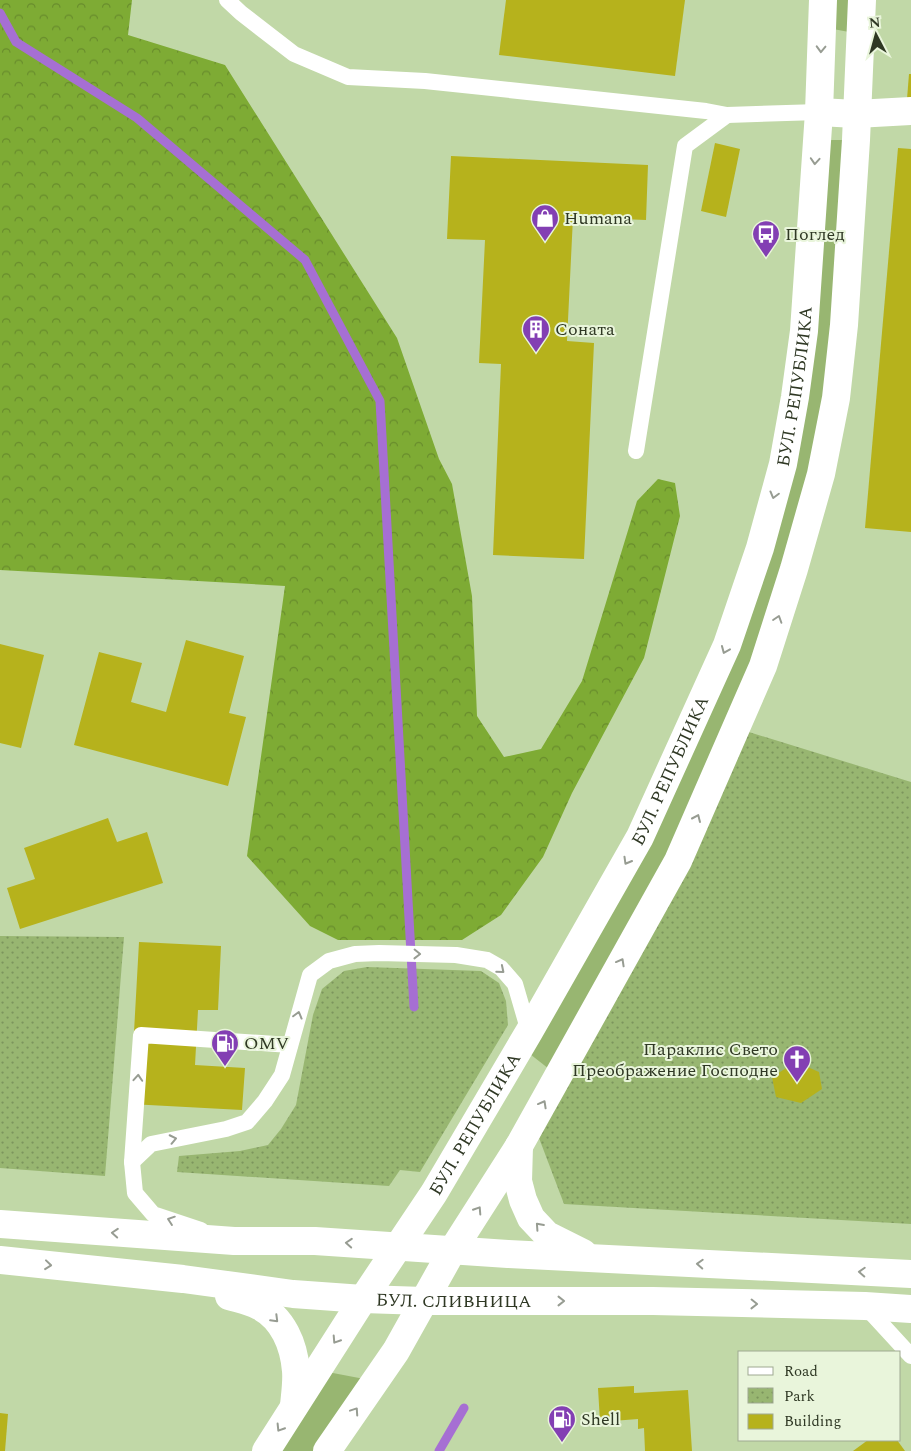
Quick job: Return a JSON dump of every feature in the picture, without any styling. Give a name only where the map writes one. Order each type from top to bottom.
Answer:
[{"type":"street","name":"БУЛ. РЕПУБЛИКА","points":[[266,1451],[363,1299],[434,1193],[529,1032],[640,837],[727,645],[760,548],[783,464],[795,396],[804,330],[819,112],[823,0]]},
{"type":"street","points":[[328,1451],[396,1351],[452,1251],[519,1146],[678,862],[763,666],[794,569],[821,474],[836,398],[844,325],[856,140],[862,0]]},
{"type":"street","points":[[819,112],[856,114],[897,110],[911,111]]},
{"type":"street","points":[[519,1146],[518,1182],[531,1218],[547,1235],[569,1247],[596,1258]]},
{"type":"street","points":[[0,1224],[234,1242],[316,1241],[452,1251],[911,1274]]},
{"type":"street","name":"БУЛ. СЛИВНИЦА","points":[[0,1260],[183,1279],[293,1294],[363,1299],[424,1301],[653,1301],[865,1306],[911,1309]]},
{"type":"street","points":[[183,1279],[260,1306],[286,1331],[292,1348],[296,1372],[294,1406]]},
{"type":"lane","points":[[227,0],[294,54],[348,77],[425,82],[697,110],[727,115],[819,112]]},
{"type":"lane","points":[[636,451],[685,146],[727,115]]},
{"type":"lane","points":[[132,1162],[151,1144],[226,1129],[247,1122],[265,1101],[282,1075],[310,975],[329,961],[355,954],[379,953],[456,955],[487,960],[502,968],[515,984],[529,1032]]},
{"type":"lane","points":[[234,1242],[153,1214],[135,1194],[132,1162],[141,1035],[290,1045]]},
{"type":"lane","points":[[865,1306],[911,1356]]},
{"type":"green space","points":[[0,0],[132,0],[128,35],[225,65],[397,338],[439,459],[452,484],[472,596],[477,716],[504,757],[541,749],[582,681],[637,501],[658,479],[675,483],[680,516],[644,658],[572,793],[543,857],[501,915],[462,940],[338,940],[310,926],[247,856],[285,586],[0,570]]},
{"type":"green space","points":[[823,0],[862,0],[860,34],[822,27]]},
{"type":"green space","points":[[817,140],[856,140],[844,325],[763,666],[558,1076],[521,1047],[640,837],[783,464]]},
{"type":"green space","points":[[736,728],[911,782],[911,1224],[564,1204],[539,1138]]},
{"type":"green space","points":[[0,936],[124,937],[105,1176],[0,1168]]},
{"type":"green space","points":[[367,967],[481,971],[499,983],[506,1001],[508,1025],[420,1172],[400,1170],[389,1186],[177,1172],[179,1156],[240,1151],[268,1145],[296,1105],[313,1015],[322,989],[344,971]]},
{"type":"green space","points":[[317,1370],[375,1381],[327,1451],[266,1451]]},
{"type":"building","points":[[506,0],[685,0],[675,76],[499,55]]},
{"type":"building","points":[[909,74],[911,74],[911,99],[907,99]]},
{"type":"building","points":[[715,143],[740,149],[726,217],[701,211]]},
{"type":"building","points":[[898,148],[911,149],[911,532],[865,528]]},
{"type":"building","name":"Соната","points":[[451,156],[648,165],[646,220],[573,217],[567,341],[594,343],[584,559],[493,555],[501,364],[479,363],[485,240],[447,239]]},
{"type":"building","points":[[186,640],[244,656],[229,713],[246,717],[228,786],[74,745],[99,652],[142,663],[131,702],[166,712]]},
{"type":"building","points":[[0,644],[44,655],[21,748],[0,743]]},
{"type":"building","points":[[108,818],[117,842],[147,832],[163,883],[20,929],[7,888],[35,879],[24,848]]},
{"type":"building","points":[[139,942],[221,946],[218,1010],[198,1010],[195,1065],[245,1068],[242,1110],[130,1104]]},
{"type":"building","name":"Параклис Свето Преображение Господне","points":[[796,1062],[819,1072],[822,1089],[801,1103],[776,1097],[772,1077]]},
{"type":"building","points":[[634,1386],[634,1393],[688,1390],[692,1451],[645,1451],[644,1428],[638,1429],[638,1419],[600,1422],[598,1388]]},
{"type":"building","points":[[0,1413],[8,1414],[5,1451],[0,1451]]},
{"type":"building","points":[[867,1441],[898,1441],[905,1451],[853,1451]]},
{"type":"waterway","points":[[0,13],[16,42],[137,118],[305,260],[380,401],[414,1007]]},
{"type":"waterway","points":[[439,1451],[464,1408]]},
{"type":"place","name":"Humana","points":[[545,242]]},
{"type":"place","name":"Поглед","points":[[766,258]]},
{"type":"place","name":"Соната","points":[[536,353]]},
{"type":"place","name":"OMV","points":[[225,1067]]},
{"type":"place","name":"Параклис Свето Преображение Господне","points":[[797,1083]]},
{"type":"place","name":"Shell","points":[[562,1443]]}]
